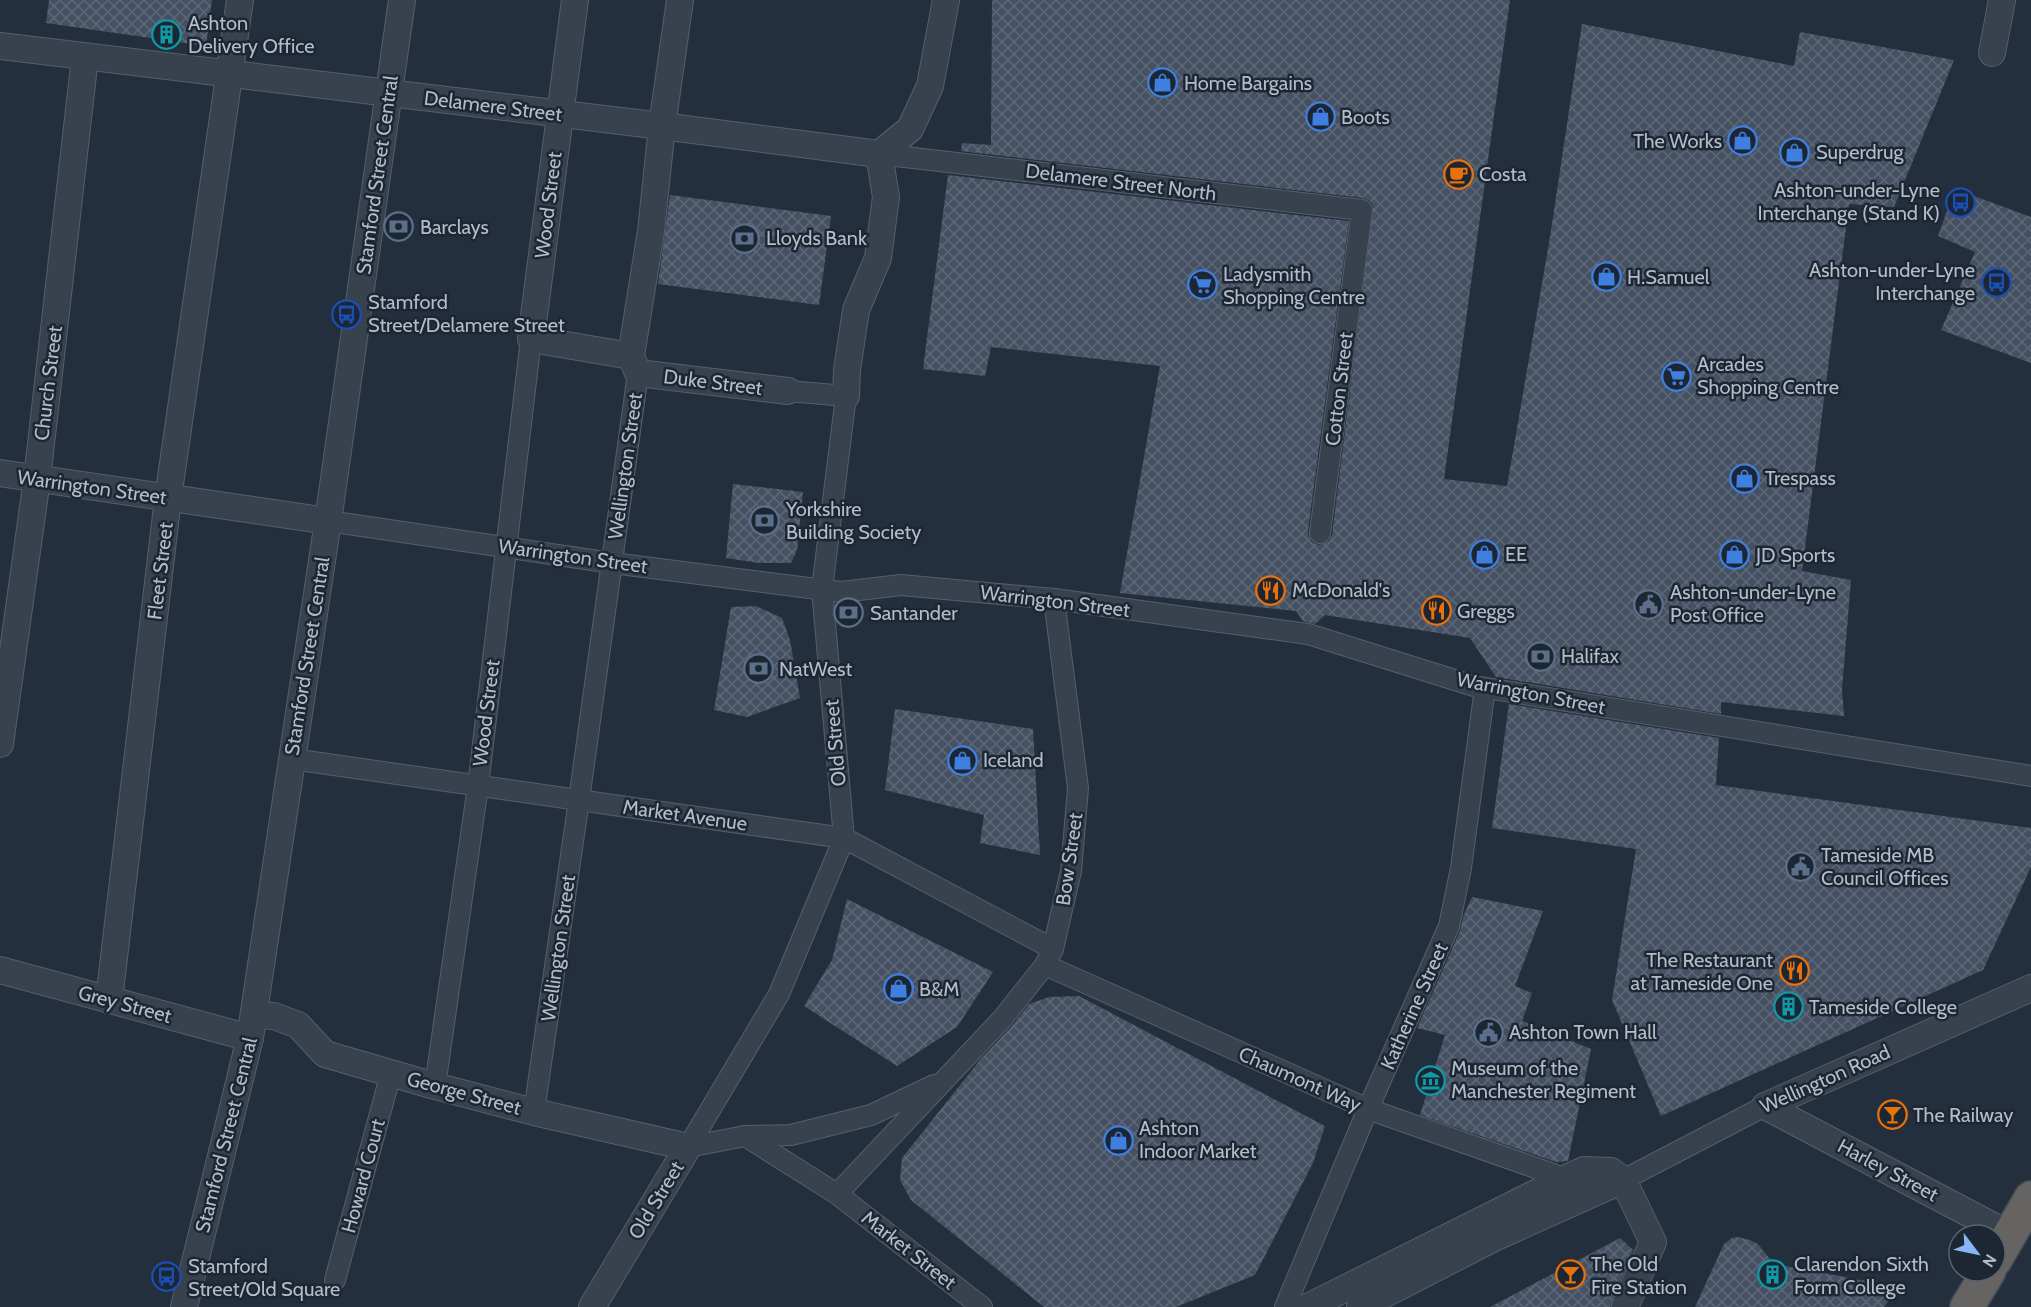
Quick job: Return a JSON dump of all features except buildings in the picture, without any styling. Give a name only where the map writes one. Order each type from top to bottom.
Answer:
[{"type":"highway","points":[[2007,1240],[2031,1198]]},
{"type":"highway","points":[[1967,1307],[1982,1283]]},
{"type":"street","name":"Fleet Street","points":[[109,1000],[168,498],[240,0]]},
{"type":"street","name":"Stamford Street Central","points":[[187,1306],[252,1027],[328,521],[402,0]]},
{"type":"street","name":"Wood Street","points":[[435,1086],[478,786],[531,339],[575,0]]},
{"type":"street","name":"Wellington Street","points":[[534,1112],[612,563],[662,126],[680,0]]},
{"type":"street","points":[[879,154],[910,129],[930,86],[946,0]]},
{"type":"street","points":[[1992,52],[2001,0]]},
{"type":"street","name":"Delamere Street","points":[[0,46],[879,154]]},
{"type":"street","name":"Church Street","points":[[0,744],[37,479],[85,57]]},
{"type":"street","name":"Delamere Street North","points":[[879,154],[1362,210]]},
{"type":"street","name":"Old Street","points":[[592,1307],[778,994],[844,838],[822,589],[846,396],[846,370],[856,310],[878,258],[886,197],[879,154]]},
{"type":"street","name":"Cotton Street","points":[[1320,533],[1362,210]]},
{"type":"street","points":[[531,339],[634,365]]},
{"type":"street","name":"Duke Street","points":[[634,365],[788,391]]},
{"type":"street","points":[[788,391],[846,396]]},
{"type":"street","name":"Warrington Street","points":[[0,473],[612,563],[841,592],[901,585],[1054,599],[1308,634],[1485,688],[2031,776]]},
{"type":"street","name":"Bow Street","points":[[837,1194],[1003,1018],[1049,957],[1071,871],[1078,788],[1054,599]]},
{"type":"street","name":"Katherine Street","points":[[1285,1307],[1368,1109],[1449,926],[1461,868],[1485,688]]},
{"type":"street","name":"Market Avenue","points":[[292,759],[844,838],[1049,957]]},
{"type":"street","name":"Chaumont Way","points":[[1049,957],[1368,1109],[1553,1174],[1558,1182]]},
{"type":"street","name":"Grey Street","points":[[0,970],[109,1000],[252,1027]]},
{"type":"street","name":"Wellington Road","points":[[1360,1307],[1494,1238],[1623,1180],[1765,1106],[2031,988]]},
{"type":"street","name":"George Street","points":[[252,1027],[274,1016],[298,1025],[325,1054],[534,1112],[688,1147]]},
{"type":"street","name":"Howard Court","points":[[335,1280],[391,1073]]},
{"type":"street","name":"Bow Street","points":[[688,1147],[745,1136],[791,1135],[871,1115],[944,1080]]},
{"type":"street","name":"Harley Street","points":[[1765,1106],[1962,1223]]},
{"type":"street","name":"Market Street","points":[[745,1136],[837,1194],[975,1305]]},
{"type":"street","points":[[1308,1307],[1584,1170],[1611,1172],[1623,1180],[1653,1242],[1625,1307]]},
{"type":"place","name":"Ashton Delivery Office","points":[[167,34]]},
{"type":"place","name":"Home Bargains","points":[[1163,83]]},
{"type":"place","name":"Boots","points":[[1320,117]]},
{"type":"place","name":"The Works","points":[[1743,141]]},
{"type":"place","name":"Superdrug","points":[[1795,152]]},
{"type":"place","name":"Costa","points":[[1458,174]]},
{"type":"place","name":"Ashton-under-Lyne Interchange (Stand K)","points":[[1961,202]]},
{"type":"place","name":"Barclays","points":[[399,227]]},
{"type":"place","name":"Lloyds Bank","points":[[745,238]]},
{"type":"place","name":"H.Samuel","points":[[1606,277]]},
{"type":"place","name":"Ashton-under-Lyne Interchange","points":[[1996,282]]},
{"type":"place","name":"Ladysmith Shopping Centre","points":[[1202,285]]},
{"type":"place","name":"Stamford Street/Delamere Street","points":[[347,314]]},
{"type":"place","name":"Arcades Shopping Centre","points":[[1676,376]]},
{"type":"place","name":"Trespass","points":[[1744,478]]},
{"type":"place","name":"Yorkshire Building Society","points":[[765,521]]},
{"type":"place","name":"EE","points":[[1484,554]]},
{"type":"place","name":"JD Sports","points":[[1735,555]]},
{"type":"place","name":"McDonald's","points":[[1271,590]]},
{"type":"place","name":"Ashton-under-Lyne Post Office","points":[[1649,604]]},
{"type":"place","name":"Greggs","points":[[1436,611]]},
{"type":"place","name":"Santander","points":[[849,613]]},
{"type":"place","name":"Halifax","points":[[1540,656]]},
{"type":"place","name":"NatWest","points":[[758,669]]},
{"type":"place","name":"Iceland","points":[[962,760]]},
{"type":"place","name":"Tameside MB Council Offices","points":[[1800,866]]},
{"type":"place","name":"The Restaurant at Tameside One","points":[[1794,971]]},
{"type":"place","name":"B&M","points":[[898,989]]},
{"type":"place","name":"Tameside College","points":[[1788,1007]]},
{"type":"place","name":"Ashton Town Hall","points":[[1488,1032]]},
{"type":"place","name":"Museum of the Manchester Regiment","points":[[1430,1080]]},
{"type":"place","name":"The Railway","points":[[1892,1115]]},
{"type":"place","name":"Ashton Indoor Market","points":[[1118,1140]]},
{"type":"place","name":"The Old Fire Station","points":[[1570,1275]]},
{"type":"place","name":"Clarendon Sixth Form College","points":[[1773,1275]]},
{"type":"place","name":"Stamford Street/Old Square","points":[[167,1277]]}]
